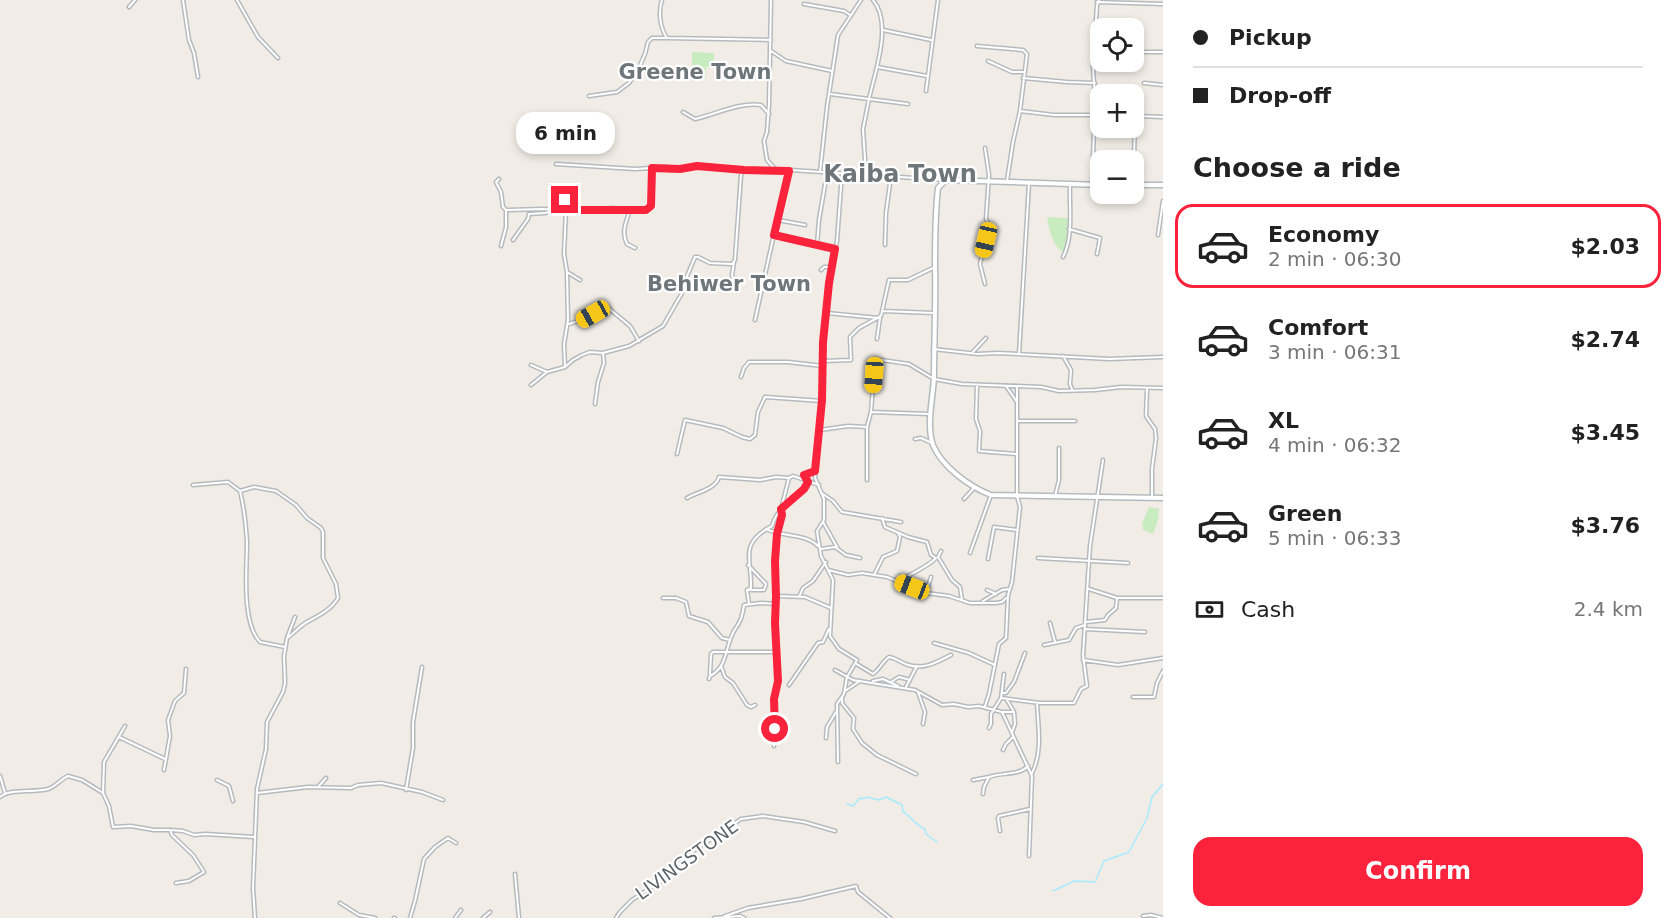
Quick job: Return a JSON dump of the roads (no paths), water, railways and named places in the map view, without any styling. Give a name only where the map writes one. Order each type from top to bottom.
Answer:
[{"type":"main road","points":[[1090,185],[946,180],[938,188],[932,443],[941,459],[975,487],[991,495],[1163,498]]},
{"type":"main road","points":[[1144,185],[1163,184]]},
{"type":"street","points":[[129,7],[135,0]]},
{"type":"street","points":[[183,0],[198,77]]},
{"type":"street","points":[[237,0],[258,38],[278,58]]},
{"type":"street","points":[[662,0],[659,13],[663,33],[667,38]]},
{"type":"street","points":[[771,0],[769,114],[764,141],[767,160],[775,169]]},
{"type":"street","points":[[820,172],[838,35],[861,0]]},
{"type":"street","points":[[866,175],[863,129],[883,30],[879,7],[873,0]]},
{"type":"street","points":[[926,91],[938,0]]},
{"type":"street","points":[[1097,18],[1098,1],[1163,4]]},
{"type":"street","points":[[804,4],[844,11],[850,15]]},
{"type":"street","points":[[883,30],[932,40]]},
{"type":"street","points":[[589,96],[617,92],[630,82],[652,38],[771,40]]},
{"type":"street","points":[[977,46],[1026,51],[1020,111],[1012,142],[1007,181]]},
{"type":"street","points":[[771,51],[786,61],[832,71]]},
{"type":"street","points":[[1144,51],[1163,52]]},
{"type":"street","points":[[988,61],[1012,72],[1023,72]]},
{"type":"street","points":[[876,67],[927,75]]},
{"type":"street","points":[[1023,78],[1095,82],[1094,72]]},
{"type":"street","points":[[1144,83],[1163,84]]},
{"type":"street","points":[[830,94],[908,104]]},
{"type":"street","points":[[683,112],[695,119],[735,107],[762,105],[769,114]]},
{"type":"street","points":[[1020,111],[1054,115],[1090,114]]},
{"type":"street","points":[[1144,116],[1163,117]]},
{"type":"street","points":[[985,147],[989,181],[986,219],[989,225],[980,264],[985,284]]},
{"type":"street","points":[[556,164],[635,169],[680,169],[697,166],[744,170],[775,169],[946,180]]},
{"type":"street","points":[[506,210],[646,210],[651,206],[652,168]]},
{"type":"street","points":[[736,291],[732,275],[737,250],[741,175],[744,170]]},
{"type":"street","points":[[755,320],[789,171]]},
{"type":"street","points":[[817,245],[827,173]]},
{"type":"street","points":[[842,173],[827,313],[815,478],[825,499],[824,522],[837,548],[846,555],[861,558]]},
{"type":"street","points":[[885,245],[891,176]]},
{"type":"street","points":[[498,179],[497,187],[501,192],[503,207],[506,210],[506,228],[501,246]]},
{"type":"street","points":[[1019,354],[1029,182]]},
{"type":"street","points":[[1063,257],[1068,246],[1070,184]]},
{"type":"street","points":[[563,191],[566,210],[564,254],[567,272],[568,324],[564,344],[566,368]]},
{"type":"street","points":[[1158,235],[1163,201]]},
{"type":"street","points":[[513,240],[529,214],[555,210]]},
{"type":"street","points":[[630,210],[624,237],[627,244],[635,248]]},
{"type":"street","points":[[778,220],[805,225]]},
{"type":"street","points":[[1069,229],[1100,238],[1097,254]]},
{"type":"street","points":[[774,235],[835,249]]},
{"type":"street","points":[[531,385],[547,372],[566,368],[582,355],[590,352],[603,353],[629,346],[663,326],[682,293],[695,257],[710,263],[732,264],[734,262]]},
{"type":"street","points":[[821,270],[824,267],[832,267]]},
{"type":"street","points":[[877,339],[879,318],[889,280],[908,280],[935,267]]},
{"type":"street","points":[[567,272],[580,280]]},
{"type":"street","points":[[568,324],[582,321],[600,307],[606,306],[630,327],[639,341]]},
{"type":"street","points":[[882,311],[934,313]]},
{"type":"street","points":[[827,313],[879,318]]},
{"type":"street","points":[[823,361],[850,360],[850,337],[859,328],[879,318]]},
{"type":"street","points":[[972,353],[986,338]]},
{"type":"street","points":[[933,349],[1109,359],[1163,357]]},
{"type":"street","points":[[595,404],[604,363],[603,353]]},
{"type":"street","points":[[1063,356],[1071,370],[1072,389]]},
{"type":"street","points":[[867,480],[867,426],[871,412],[875,359],[909,364],[933,379],[977,385],[1041,387],[1059,391],[1121,387],[1163,388]]},
{"type":"street","points":[[741,377],[749,362],[788,362],[824,366]]},
{"type":"street","points":[[531,365],[547,372]]},
{"type":"street","points":[[977,385],[976,419],[980,431],[979,451],[1016,454]]},
{"type":"street","points":[[1006,386],[1017,402]]},
{"type":"street","points":[[985,706],[999,644],[1006,638],[1008,595],[1020,507],[1017,496],[1017,388]]},
{"type":"street","points":[[1147,389],[1146,416],[1156,432],[1152,498]]},
{"type":"street","points":[[677,454],[686,420],[723,428],[750,439],[755,435],[758,412],[765,397],[822,400]]},
{"type":"street","points":[[871,412],[931,414]]},
{"type":"street","points":[[1017,421],[1075,421]]},
{"type":"street","points":[[820,430],[867,426]]},
{"type":"street","points":[[915,439],[921,438],[932,443]]},
{"type":"street","points":[[1055,496],[1059,480],[1059,448]]},
{"type":"street","points":[[1001,698],[1036,703],[1074,703],[1081,688],[1087,686],[1083,660],[1090,541],[1103,460]]},
{"type":"street","points":[[808,482],[804,475],[815,471]]},
{"type":"street","points":[[687,498],[714,485],[718,482],[719,477],[760,480],[793,476],[819,485]]},
{"type":"street","points":[[774,746],[774,699],[778,681],[775,561],[781,509],[789,478]]},
{"type":"street","points":[[194,485],[228,482],[240,491],[247,541],[246,599],[253,630],[256,638],[261,642],[286,647]]},
{"type":"street","points":[[749,604],[747,590],[750,588],[751,576],[748,552],[759,533],[772,526],[775,516],[804,489],[808,482]]},
{"type":"street","points":[[240,491],[255,487],[276,491],[296,505],[307,519],[323,532],[323,558],[336,584],[338,598],[333,606],[305,623],[287,638]]},
{"type":"street","points":[[964,499],[975,487]]},
{"type":"street","points":[[823,494],[842,512],[901,522]]},
{"type":"street","points":[[970,553],[991,495]]},
{"type":"street","points":[[882,518],[885,527],[927,542],[930,564]]},
{"type":"street","points":[[824,522],[817,531],[821,556],[833,580],[830,636],[839,649],[856,659],[847,677],[842,697],[837,704],[838,762]]},
{"type":"street","points":[[988,559],[994,527],[1017,530]]},
{"type":"street","points":[[766,529],[777,534],[806,538],[821,549]]},
{"type":"street","points":[[874,575],[884,557],[897,551],[900,537],[898,532]]},
{"type":"street","points":[[821,549],[837,548]]},
{"type":"street","points":[[895,581],[930,564],[941,551]]},
{"type":"street","points":[[930,552],[937,556],[960,587],[962,600]]},
{"type":"street","points":[[1038,558],[1128,563]]},
{"type":"street","points":[[799,597],[803,588],[813,581],[826,562]]},
{"type":"street","points":[[747,590],[764,590],[766,584],[748,565]]},
{"type":"street","points":[[828,570],[848,575],[862,573],[887,577],[926,593],[970,603],[1002,602],[1008,595]]},
{"type":"street","points":[[926,593],[931,576]]},
{"type":"street","points":[[982,602],[1010,589]]},
{"type":"street","points":[[1088,589],[1117,598],[1163,598]]},
{"type":"street","points":[[987,590],[996,594]]},
{"type":"street","points":[[954,598],[961,593]]},
{"type":"street","points":[[776,596],[805,597],[831,608]]},
{"type":"street","points":[[663,598],[676,598],[686,602],[688,616],[708,622],[722,638],[730,640]]},
{"type":"street","points":[[1044,645],[1069,640],[1076,628],[1105,620],[1116,608],[1117,598]]},
{"type":"street","points":[[776,604],[744,604],[742,621],[730,640],[728,652],[717,672],[709,678],[711,654],[717,651],[728,652],[777,652]]},
{"type":"street","points":[[255,918],[253,901],[257,793],[266,749],[267,722],[283,692],[284,656],[287,638],[295,617]]},
{"type":"street","points":[[1050,623],[1055,642]]},
{"type":"street","points":[[1085,625],[1145,632]]},
{"type":"street","points":[[789,685],[818,643],[824,642],[830,626]]},
{"type":"street","points":[[934,643],[969,652],[995,664]]},
{"type":"street","points":[[1002,692],[1006,693],[1014,682],[1024,653]]},
{"type":"street","points":[[855,663],[873,674],[889,657],[904,664],[917,666],[935,663],[951,655]]},
{"type":"street","points":[[1083,660],[1118,664],[1163,658]]},
{"type":"street","points":[[721,666],[722,674],[737,689],[747,705],[751,707],[754,705]]},
{"type":"street","points":[[906,688],[917,666]]},
{"type":"street","points":[[406,790],[413,748],[413,722],[422,667]]},
{"type":"street","points":[[164,770],[170,736],[168,720],[175,701],[184,693],[186,669]]},
{"type":"street","points":[[835,670],[860,681],[871,681],[917,691],[945,706],[954,704],[965,707],[985,706],[1002,712],[1014,712]]},
{"type":"street","points":[[1133,697],[1155,696],[1157,683],[1163,671]]},
{"type":"street","points":[[989,728],[991,714],[1001,698],[1004,674]]},
{"type":"street","points":[[891,682],[899,677],[910,681]]},
{"type":"street","points":[[871,681],[880,678],[901,687]]},
{"type":"street","points":[[844,692],[860,681]]},
{"type":"street","points":[[917,691],[925,712],[923,724]]},
{"type":"street","points":[[842,697],[842,703],[854,718],[854,731],[862,743],[877,755],[916,774]]},
{"type":"street","points":[[1007,700],[1014,712],[1015,724],[1012,732]]},
{"type":"street","points":[[1031,775],[1038,762],[1036,703]]},
{"type":"street","points":[[826,738],[827,727],[836,712]]},
{"type":"street","points":[[1002,712],[1031,775],[1029,856]]},
{"type":"street","points":[[125,726],[104,762],[103,793],[109,806],[113,827],[131,826],[183,831],[194,835],[255,837]]},
{"type":"street","points":[[119,736],[165,759]]},
{"type":"street","points":[[1004,750],[1013,737]]},
{"type":"street","points":[[973,780],[1018,772],[1028,766]]},
{"type":"street","points":[[0,776],[5,793]]},
{"type":"street","points":[[0,797],[5,793],[50,789],[68,776],[82,780],[103,793]]},
{"type":"street","points":[[983,794],[989,777]]},
{"type":"street","points":[[318,787],[326,778]]},
{"type":"street","points":[[217,780],[229,786],[233,801]]},
{"type":"street","points":[[257,793],[318,787],[351,788],[358,785],[381,783],[422,792],[443,800]]},
{"type":"street","points":[[1000,831],[999,816],[1030,809]]},
{"type":"street","name":"LIVINGSTONE","points":[[616,918],[632,900],[664,879],[689,854],[741,819],[763,816],[804,822],[835,831]]},
{"type":"street","points":[[170,830],[172,835],[193,855],[204,872],[189,881],[176,883]]},
{"type":"street","points":[[410,918],[424,858],[448,838],[456,843]]},
{"type":"street","points":[[515,874],[519,918]]},
{"type":"street","points":[[714,918],[748,908],[856,886],[858,892],[890,918]]},
{"type":"street","points":[[340,903],[359,915],[375,918]]},
{"type":"street","points":[[455,918],[461,910]]},
{"type":"street","points":[[483,918],[490,912]]},
{"type":"street","points":[[725,916],[744,918]]},
{"type":"street","points":[[1143,916],[1163,918]]},
{"type":"waterway","points":[[1053,891],[1074,881],[1095,882],[1104,861],[1129,852],[1147,818],[1152,797],[1163,784]]},
{"type":"waterway","points":[[847,804],[853,806],[860,798],[879,800],[886,797],[902,805],[903,812],[925,829],[926,834],[937,842]]},
{"type":"district","name":"Greene Town","points":[[695,72]]},
{"type":"district","name":"Kaiba Town","points":[[900,174]]},
{"type":"district","name":"Behiwer Town","points":[[729,284]]}]
